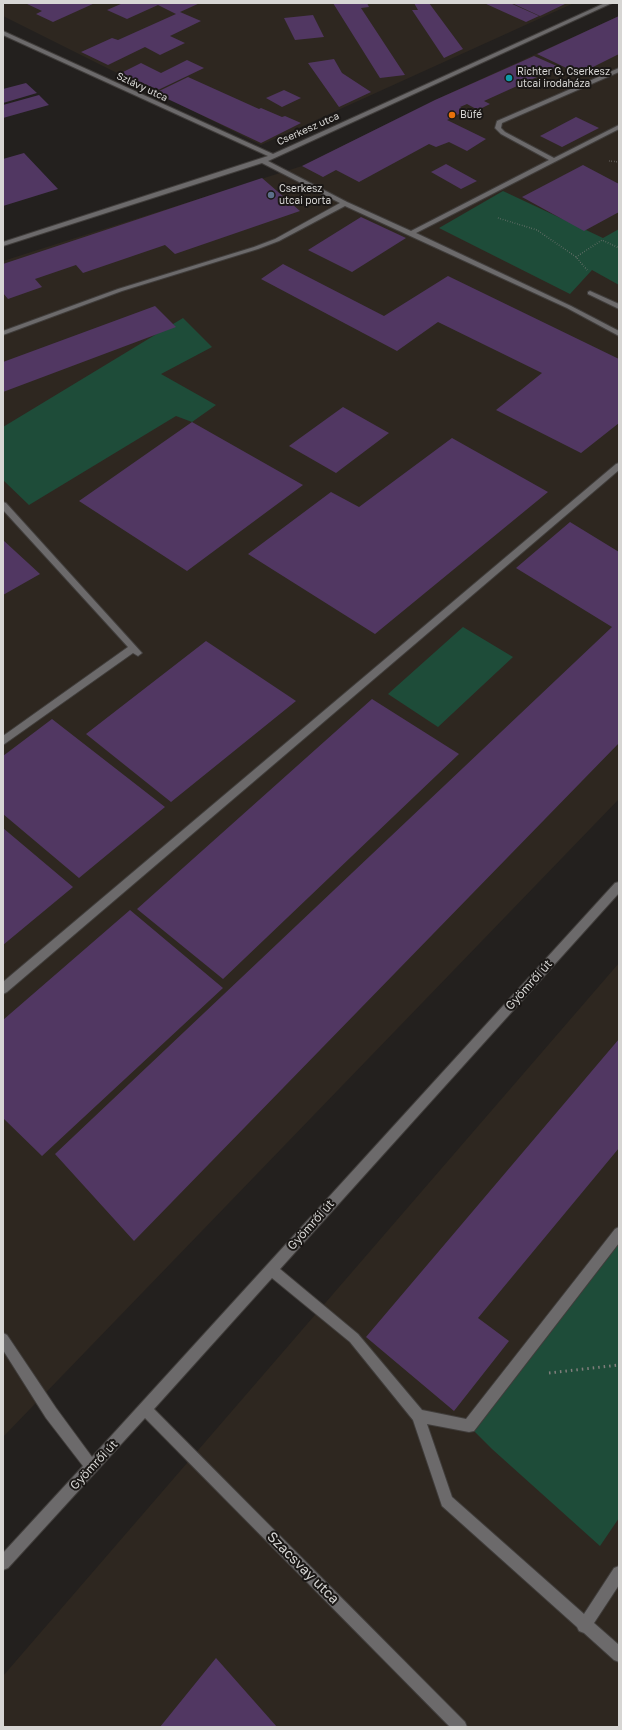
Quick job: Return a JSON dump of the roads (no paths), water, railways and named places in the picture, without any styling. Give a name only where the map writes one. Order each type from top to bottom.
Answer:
[{"type":"street","name":"Cserkesz utca","points":[[3,244],[263,160],[609,3]]},
{"type":"street","name":"Szlávy utca","points":[[3,33],[273,156]]},
{"type":"street","points":[[553,160],[503,133],[498,128],[499,122],[619,70]]},
{"type":"street","points":[[410,234],[619,127]]},
{"type":"street","points":[[263,160],[345,203],[569,308],[619,334]]},
{"type":"street","points":[[3,333],[120,290],[256,248],[277,240],[345,203]]},
{"type":"street","points":[[590,293],[619,307]]},
{"type":"street","points":[[3,989],[619,466]]},
{"type":"street","points":[[3,505],[136,650],[3,741]]},
{"type":"street","name":"Gyömrői út","points":[[3,1563],[145,1409],[619,886]]},
{"type":"street","points":[[418,1416],[469,1426],[619,1233]]},
{"type":"street","points":[[272,1269],[354,1338],[418,1416],[446,1501],[584,1626],[619,1655]]},
{"type":"street","points":[[3,1339],[51,1413],[92,1467]]},
{"type":"street","name":"Szacsvay utca","points":[[145,1409],[460,1727]]},
{"type":"street","points":[[584,1626],[619,1573]]},
{"type":"place","name":"Richter G. Cserkesz utcai irodaháza","points":[[509,78]]},
{"type":"place","name":"Büfé","points":[[452,115]]},
{"type":"place","name":"Cserkesz utcai porta","points":[[271,195]]}]
